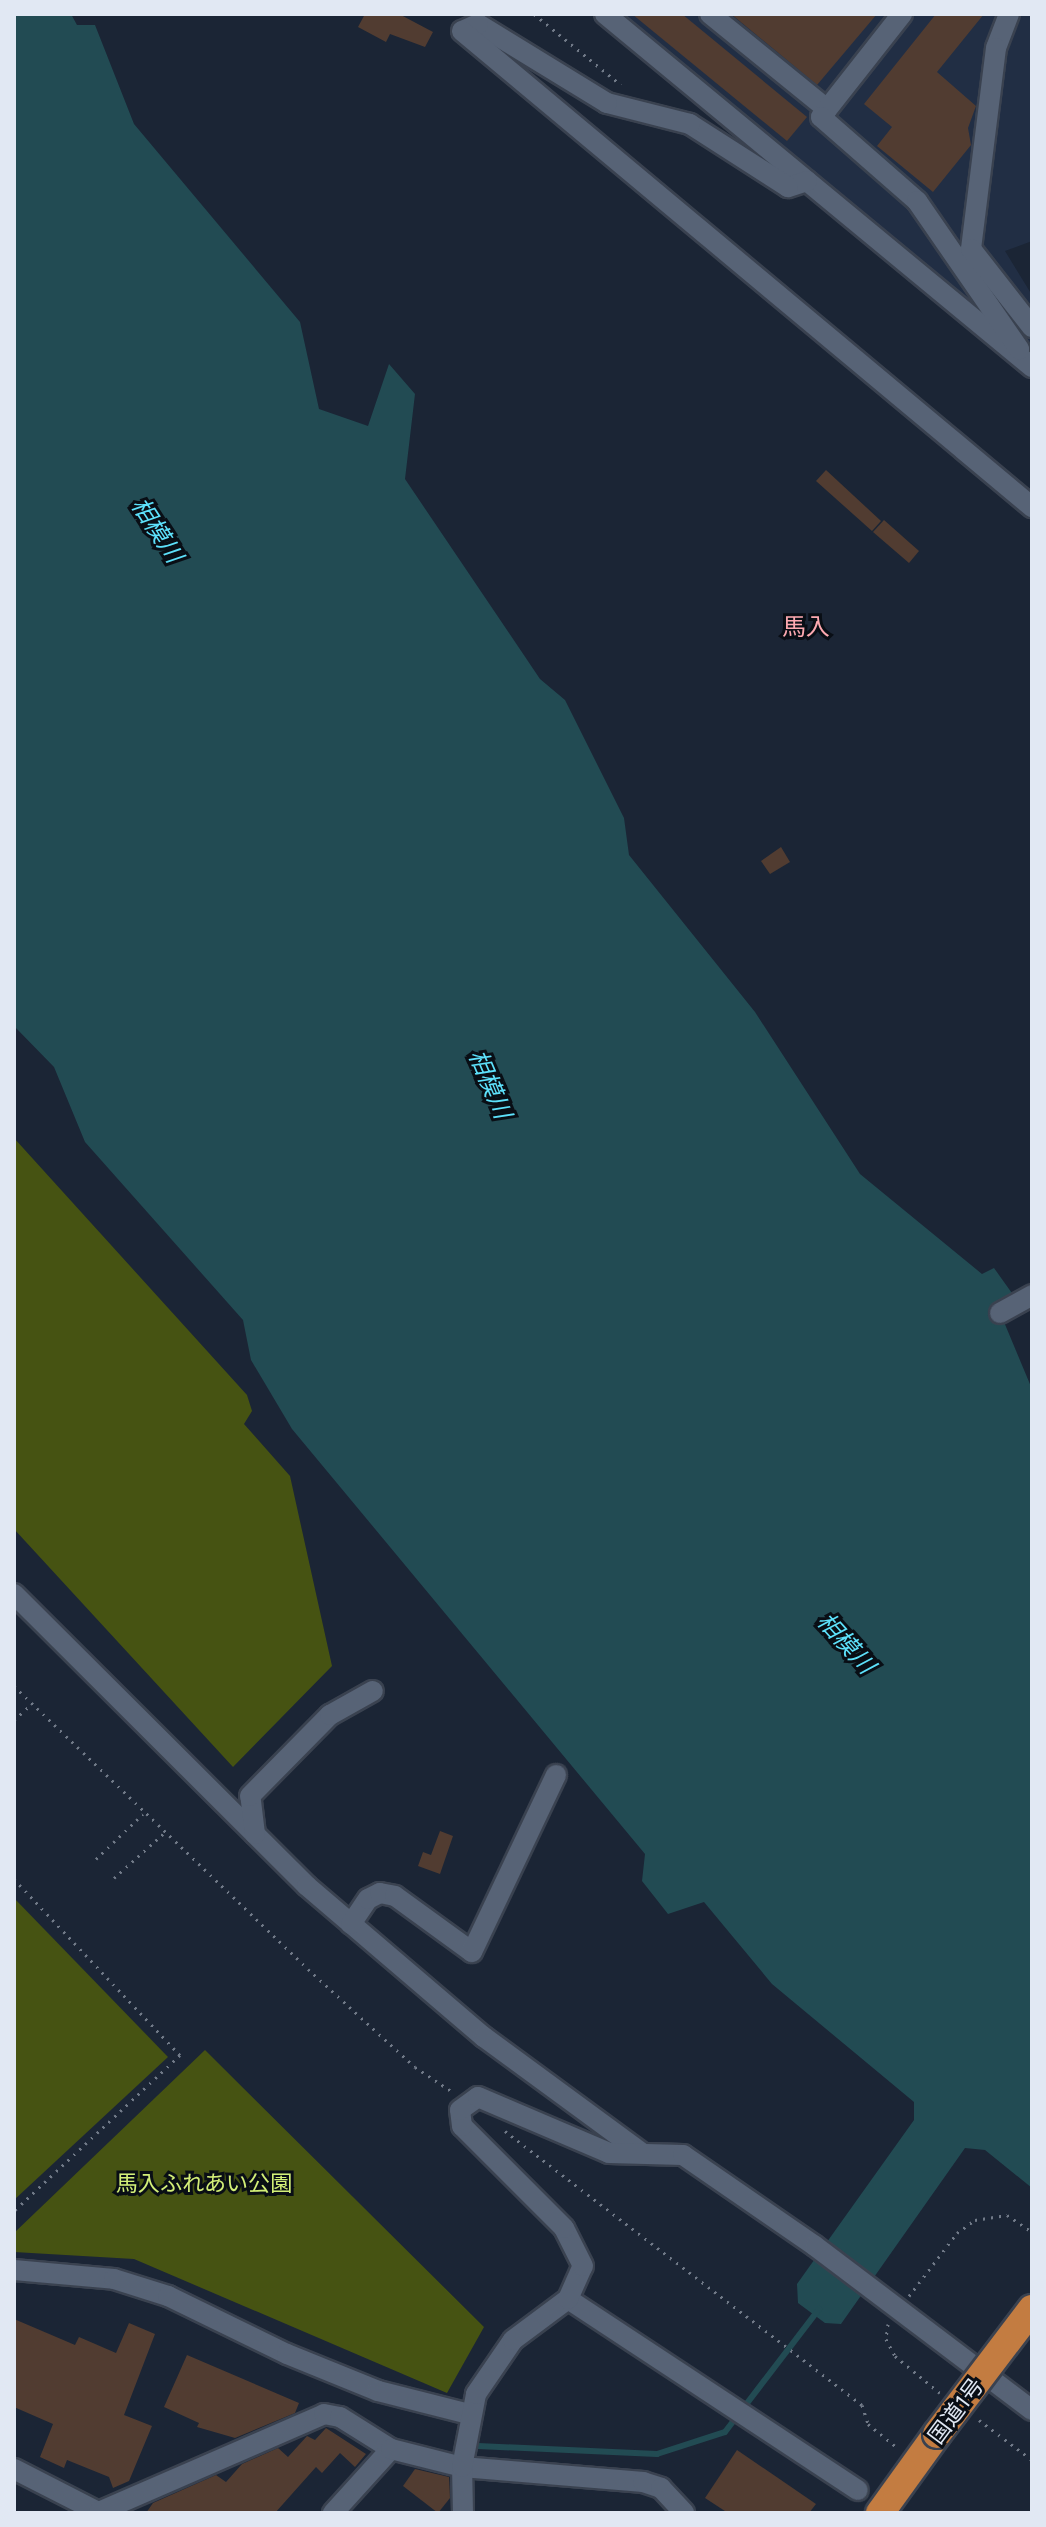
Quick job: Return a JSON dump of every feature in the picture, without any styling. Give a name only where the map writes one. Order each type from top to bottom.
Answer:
[{"type":"highway","name":"国道1号","points":[[880,2513],[1032,2309]]},
{"type":"street","points":[[605,14],[1028,363]]},
{"type":"street","points":[[710,14],[827,109]]},
{"type":"street","points":[[902,14],[821,117],[917,201],[966,260],[1032,327]]},
{"type":"street","points":[[1009,14],[996,48],[966,260],[988,310],[1013,334],[1028,363]]},
{"type":"street","points":[[807,181],[788,187],[690,124],[607,103],[478,24],[462,31],[1032,507]]},
{"type":"street","points":[[1000,1313],[1032,1295]]},
{"type":"street","points":[[14,1594],[255,1834],[351,1924],[484,2037],[643,2154]]},
{"type":"street","points":[[255,1834],[250,1796],[330,1715],[373,1691]]},
{"type":"street","points":[[351,1924],[368,1899],[380,1893],[395,1896],[472,1952],[556,1775]]},
{"type":"street","points":[[463,2513],[462,2467],[469,2414],[497,2358],[568,2299],[583,2266],[577,2247],[548,2210],[462,2126],[460,2110],[478,2097],[609,2153],[683,2155],[815,2246],[1032,2410]]},
{"type":"street","points":[[14,2270],[114,2279],[168,2296],[287,2354],[378,2391],[469,2414]]},
{"type":"street","points":[[568,2299],[858,2490]]},
{"type":"street","points":[[14,2469],[87,2511],[324,2414],[340,2417],[391,2449],[462,2467],[643,2482],[661,2488],[684,2513]]},
{"type":"street","points":[[333,2513],[391,2449]]},
{"type":"path","points":[[534,14],[625,89]]},
{"type":"path","points":[[14,1686],[163,1834],[415,2067],[468,2103],[862,2405],[868,2424],[908,2456]]},
{"type":"path","points":[[14,1720],[33,1704]]},
{"type":"path","points":[[96,1859],[143,1814]]},
{"type":"path","points":[[114,1878],[163,1834]]},
{"type":"path","points":[[14,1879],[180,2055],[14,2211]]},
{"type":"path","points":[[899,2309],[957,2233],[975,2220],[1007,2215],[1032,2232]]},
{"type":"shaded area","points":[[622,14],[1032,14],[1032,241],[1005,251],[1032,295],[1032,353]]},
{"type":"green space","points":[[14,1138],[247,1395],[252,1411],[244,1424],[290,1476],[332,1666],[233,1767],[14,1529]]},
{"type":"green space","name":"馬入ふれあい公園","points":[[14,1898],[168,2057],[14,2200]]},
{"type":"green space","name":"馬入ふれあい公園","points":[[205,2050],[484,2327],[447,2393],[134,2259],[14,2252],[14,2233]]},
{"type":"water","name":"相模川","points":[[14,14],[71,14],[77,25],[95,25],[134,124],[300,322],[319,409],[368,426],[389,364],[415,394],[405,479],[540,679],[565,700],[624,818],[629,855],[755,1012],[860,1174],[982,1274],[994,1268],[1014,1296],[999,1310],[1032,1389],[1032,2188],[985,2150],[965,2148],[841,2324],[825,2323],[798,2303],[797,2284],[914,2120],[914,2102],[772,1984],[704,1902],[668,1914],[642,1881],[645,1854],[292,1429],[251,1360],[243,1320],[85,1142],[54,1067],[14,1026]]},
{"type":"building","points":[[365,14],[399,14],[433,32],[425,47],[390,34],[386,42],[358,27]]},
{"type":"building","points":[[632,14],[682,14],[807,117],[787,141]]},
{"type":"building","points":[[731,14],[877,14],[817,85]]},
{"type":"building","points":[[936,14],[984,14],[937,72],[976,106],[968,128],[971,145],[933,192],[877,146],[892,127],[864,104]]},
{"type":"building","points":[[826,470],[881,521],[872,531],[816,481]]},
{"type":"building","points":[[884,520],[919,551],[909,563],[873,532]]},
{"type":"building","points":[[781,847],[790,862],[770,874],[761,861]]},
{"type":"building","points":[[440,1831],[453,1836],[440,1874],[418,1866],[423,1852],[431,1855]]},
{"type":"building","points":[[14,2319],[75,2345],[79,2337],[116,2353],[129,2323],[155,2334],[124,2415],[152,2426],[129,2481],[113,2488],[109,2477],[67,2460],[64,2468],[40,2457],[53,2424],[14,2407]]},
{"type":"building","points":[[187,2355],[299,2403],[295,2413],[235,2438],[197,2427],[199,2423],[164,2407]]},
{"type":"building","points":[[326,2428],[366,2454],[355,2467],[340,2453],[322,2473],[316,2467],[275,2513],[146,2513],[153,2503],[216,2475],[226,2482],[242,2464],[278,2448],[288,2457],[307,2436],[315,2440]]},
{"type":"building","points":[[737,2450],[816,2504],[809,2513],[728,2513],[705,2498]]},
{"type":"building","points":[[415,2469],[449,2477],[450,2498],[438,2513],[403,2486]]},
{"type":"waterway","points":[[478,2446],[657,2454],[725,2432],[819,2309]]},
{"type":"district","name":"馬入","points":[[806,627]]}]
